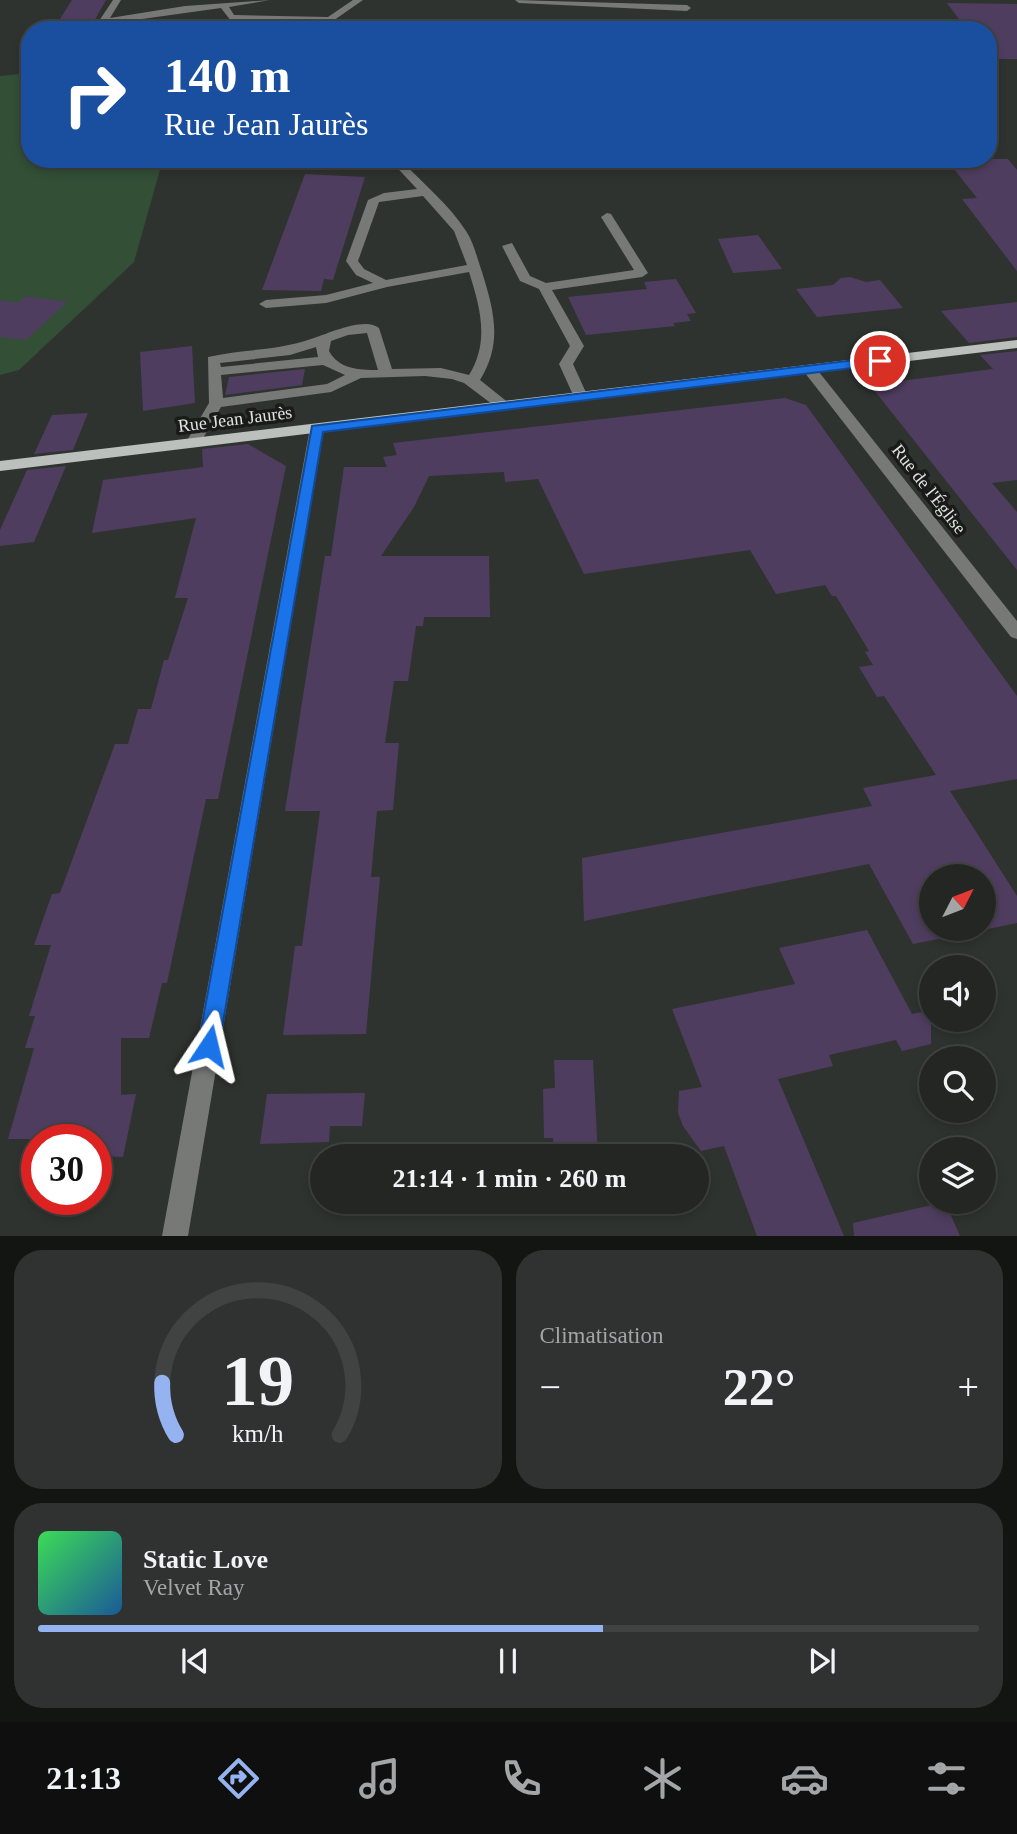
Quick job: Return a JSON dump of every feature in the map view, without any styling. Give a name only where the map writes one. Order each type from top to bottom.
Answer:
[{"type":"main road","name":"Rue Jean Jaurès","points":[[0,466],[1017,344]]},
{"type":"street","points":[[104,21],[117,0]]},
{"type":"street","points":[[117,21],[147,12],[266,0]]},
{"type":"street","points":[[224,6],[231,18],[330,20],[359,0]]},
{"type":"street","points":[[519,0],[687,8]]},
{"type":"street","points":[[402,168],[460,231],[490,314],[490,340],[484,366],[471,383]]},
{"type":"street","points":[[384,284],[360,272],[352,261],[374,200],[384,196],[424,192]]},
{"type":"street","points":[[508,246],[525,278],[544,287],[642,273],[607,217]]},
{"type":"street","points":[[267,304],[330,301],[384,284],[474,267]]},
{"type":"street","points":[[544,287],[577,346],[566,364],[581,397]]},
{"type":"street","points":[[193,444],[216,403],[213,360],[290,351],[345,331],[372,328],[386,373]]},
{"type":"street","points":[[325,339],[322,351],[331,365],[359,373],[430,371],[455,375],[489,390],[505,407]]},
{"type":"street","points":[[214,372],[328,360]]},
{"type":"street","name":"Rue de l'Église","points":[[810,370],[1017,633]]},
{"type":"street","points":[[216,403],[331,388],[359,373]]},
{"type":"street","points":[[175,1236],[317,428]]},
{"type":"green space","points":[[21,74],[21,168],[160,168],[134,262],[19,370],[0,375],[0,76]]},
{"type":"building","points":[[72,0],[106,0],[94,21],[59,21]]},
{"type":"building","points":[[947,3],[1017,4],[1017,59],[997,59],[997,21],[960,21]]},
{"type":"building","points":[[997,159],[1008,159],[1017,170],[1017,271],[962,199],[977,198],[953,168],[997,168]]},
{"type":"building","points":[[305,174],[365,177],[333,280],[324,279],[321,291],[262,290]]},
{"type":"building","points":[[758,235],[782,269],[733,273],[718,239]]},
{"type":"building","points":[[850,277],[866,282],[880,280],[903,308],[817,317],[796,289],[833,285],[841,278]]},
{"type":"building","points":[[676,279],[696,313],[687,314],[691,321],[673,323],[675,326],[586,335],[568,297],[647,289],[644,282]]},
{"type":"building","points":[[25,296],[67,302],[26,340],[0,337],[0,300],[18,303]]},
{"type":"building","points":[[1017,302],[1017,337],[969,343],[941,311]]},
{"type":"building","points":[[192,346],[195,403],[143,411],[140,352]]},
{"type":"building","points":[[1017,351],[1017,480],[992,483],[1017,512],[1017,570],[870,385],[993,369],[980,355]]},
{"type":"building","points":[[305,369],[302,385],[225,395],[229,377]]},
{"type":"building","points":[[785,398],[806,405],[1017,696],[1017,779],[950,791],[1017,896],[1017,923],[996,927],[996,864],[919,864],[919,942],[923,942],[913,944],[869,864],[584,921],[582,858],[872,806],[863,788],[936,775],[884,696],[877,697],[859,667],[873,665],[865,652],[869,651],[836,596],[832,596],[825,585],[776,594],[750,550],[584,574],[538,479],[505,482],[504,472],[429,476],[414,507],[381,556],[489,556],[490,617],[424,617],[423,626],[416,626],[408,681],[394,681],[385,743],[399,743],[393,810],[377,811],[371,877],[380,877],[366,1034],[283,1035],[295,946],[302,946],[320,811],[285,811],[325,556],[331,556],[344,467],[387,467],[383,457],[397,455],[393,443]]},
{"type":"building","points":[[88,413],[73,450],[34,454],[52,415]]},
{"type":"building","points":[[248,444],[286,466],[218,799],[206,799],[167,983],[162,983],[149,1038],[121,1038],[121,1095],[136,1094],[123,1157],[112,1157],[112,1124],[21,1124],[21,1139],[8,1139],[34,1048],[25,1048],[35,1016],[29,1016],[51,945],[34,945],[52,894],[60,893],[115,744],[128,744],[138,709],[151,709],[164,660],[168,660],[188,598],[175,598],[196,518],[92,533],[103,480],[203,467],[202,449]]},
{"type":"building","points":[[66,466],[34,542],[0,546],[0,530],[27,470]]},
{"type":"building","points":[[867,930],[912,1014],[919,1013],[919,1032],[931,1032],[931,1044],[902,1051],[896,1040],[829,1055],[833,1066],[778,1079],[844,1236],[757,1236],[724,1146],[709,1149],[709,1144],[696,1144],[683,1126],[678,1113],[679,1091],[702,1087],[672,1009],[795,984],[779,948]]},
{"type":"building","points":[[554,1060],[593,1060],[597,1144],[553,1144],[553,1138],[544,1138],[543,1089],[555,1088]]},
{"type":"building","points":[[365,1093],[362,1126],[330,1126],[329,1142],[260,1144],[267,1094]]},
{"type":"building","points":[[919,1208],[919,1214],[950,1214],[960,1236],[854,1236],[853,1223]]},
{"type":"route","points":[[209,1046],[317,428],[880,361]]}]
